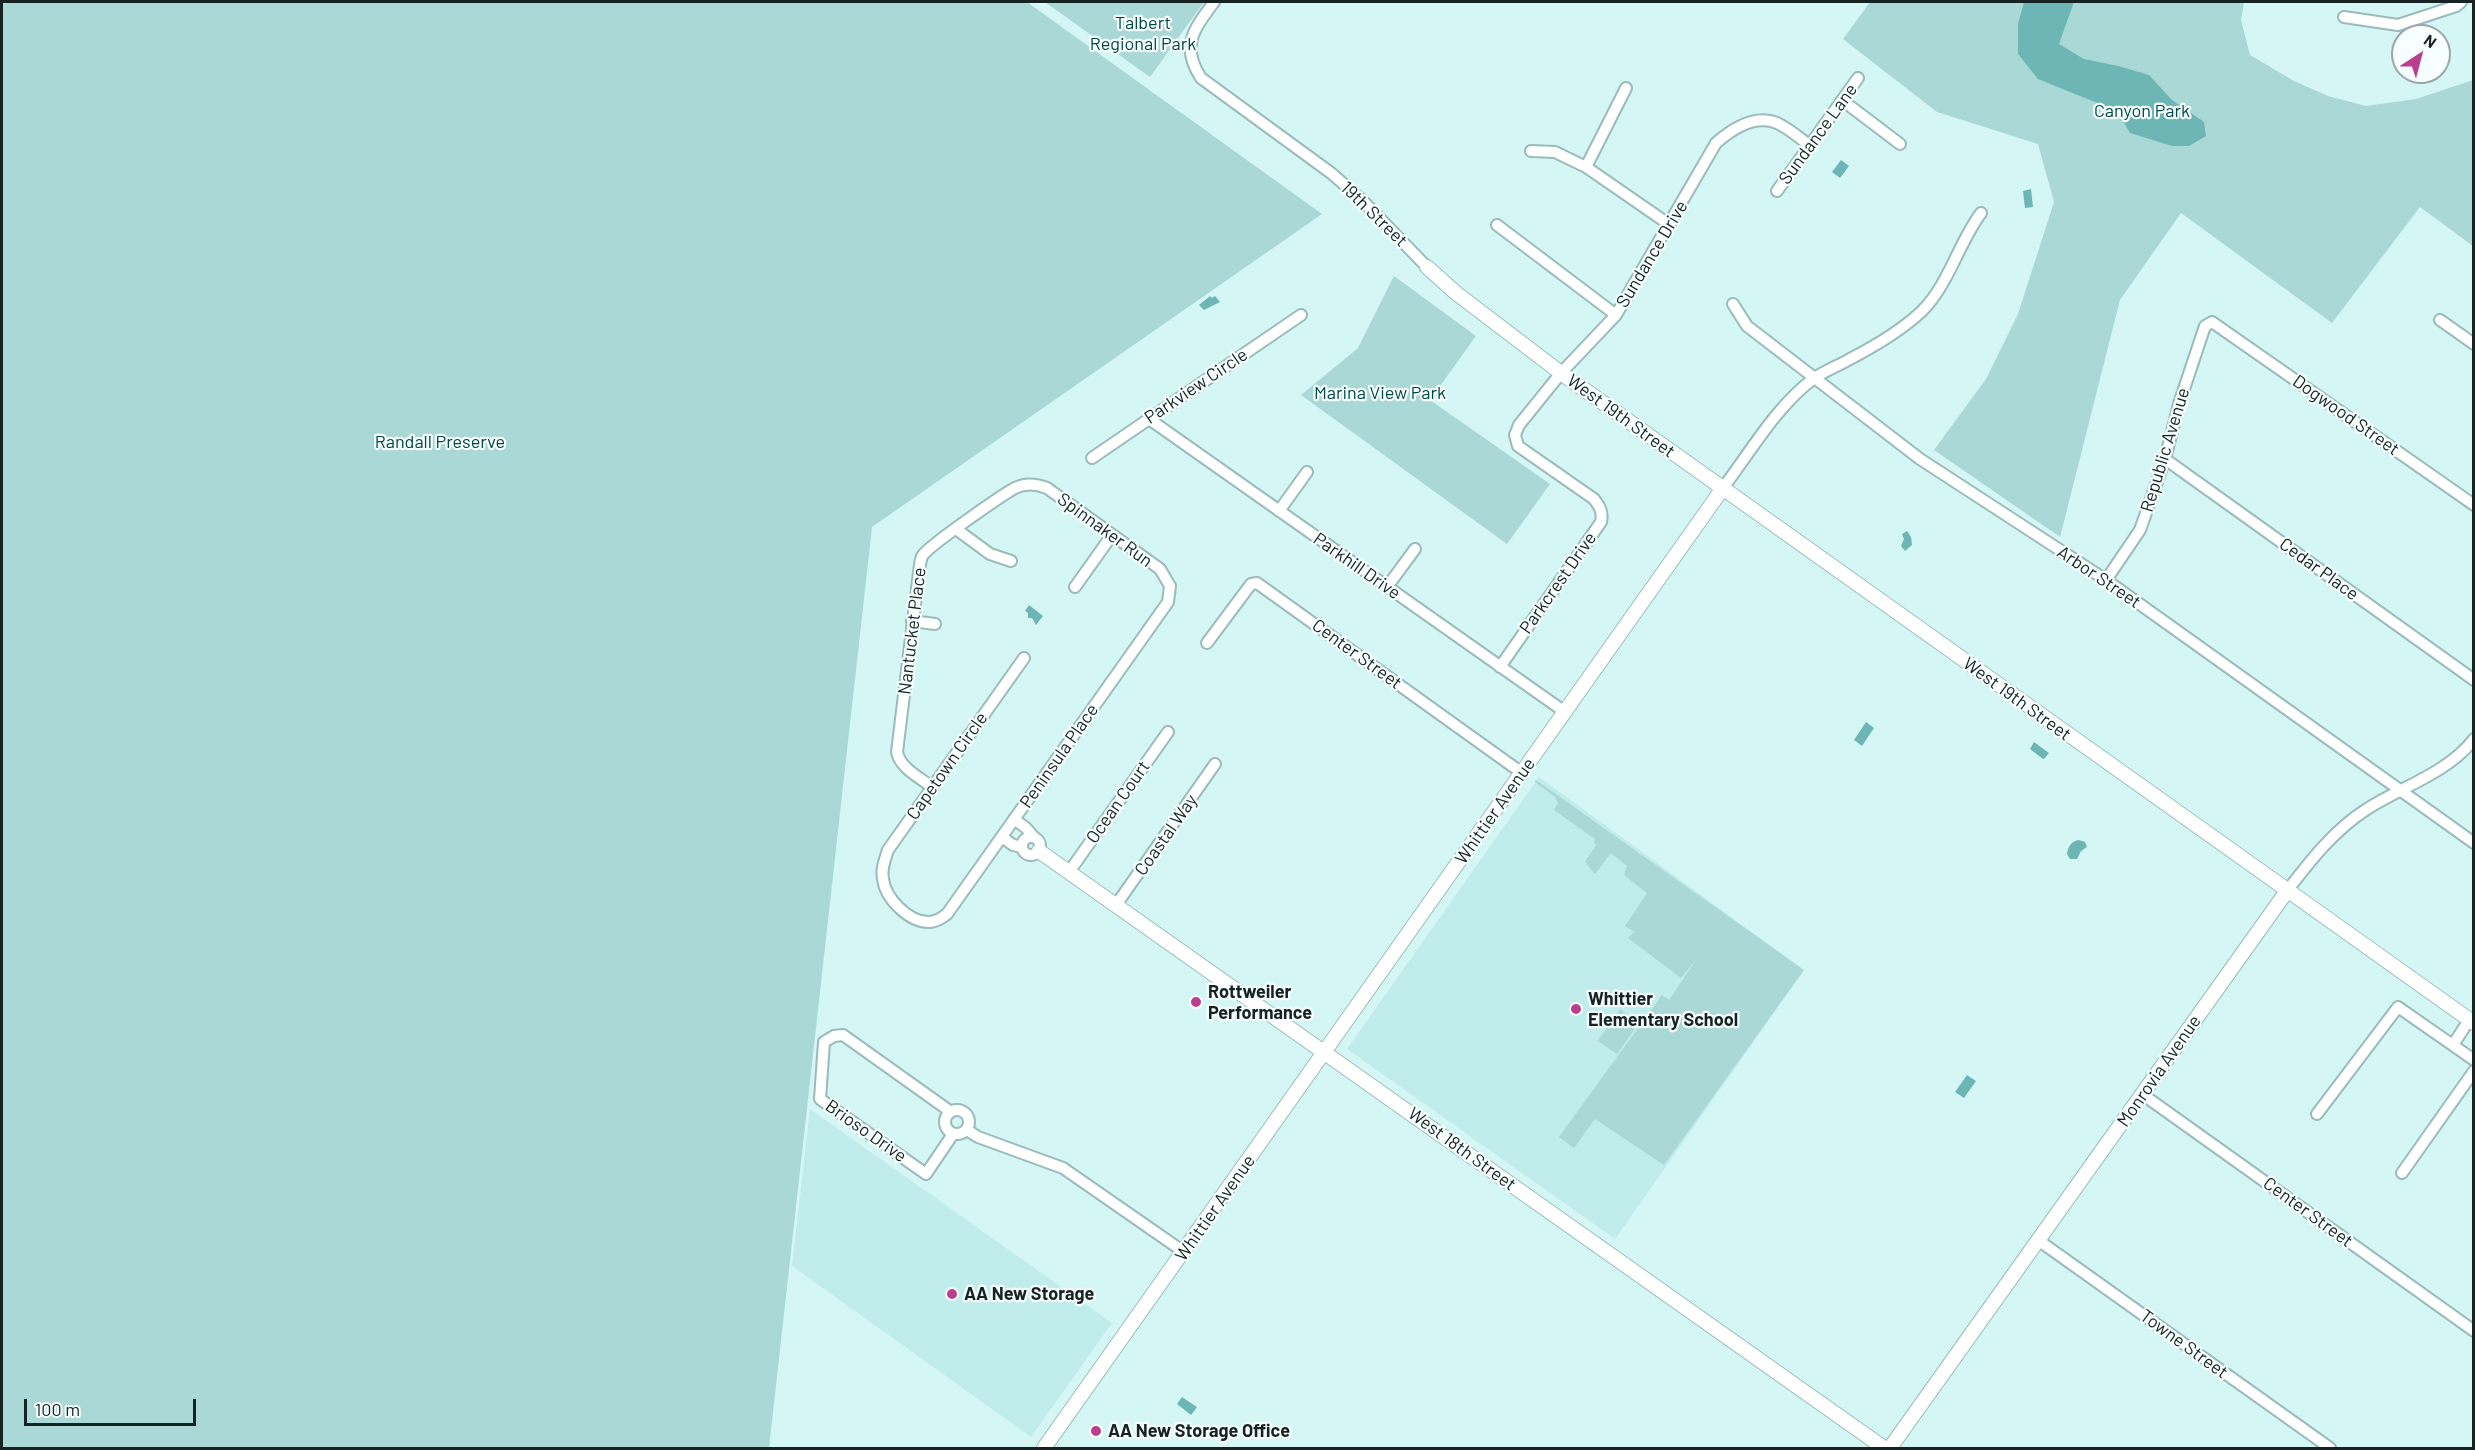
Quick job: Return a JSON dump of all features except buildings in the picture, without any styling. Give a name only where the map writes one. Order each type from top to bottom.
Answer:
[{"type":"street","name":"19th Street","points":[[1214,2],[1195,29],[1189,55],[1200,78],[1331,173],[1363,201],[1427,267],[1456,293],[1561,373]]},
{"type":"street","points":[[2343,17],[2398,25],[2456,6],[2461,2]]},
{"type":"street","name":"Sundance Lane","points":[[1777,191],[1858,78]]},
{"type":"street","points":[[1586,167],[1626,88]]},
{"type":"street","points":[[1842,100],[1900,144]]},
{"type":"street","name":"Sundance Drive","points":[[1561,373],[1616,315],[1716,143],[1734,128],[1761,120],[1777,123],[1809,145]]},
{"type":"street","points":[[1531,151],[1554,152],[1586,167],[1670,225]]},
{"type":"street","name":"Whittier Avenue","points":[[1044,1449],[1723,488],[1780,411],[1796,392],[1816,377],[1891,335],[1923,309],[1938,290],[1968,231],[1981,213]]},
{"type":"street","points":[[1497,225],[1616,315]]},
{"type":"street","name":"Arbor Street","points":[[1733,304],[1748,326],[1920,459],[2106,580],[2474,843]]},
{"type":"street","name":"Parkview Circle","points":[[1092,458],[1300,315]]},
{"type":"street","points":[[2440,320],[2474,344]]},
{"type":"street","name":"Republic Avenue","points":[[2106,580],[2140,530],[2165,459],[2179,404],[2205,326],[2212,322],[2218,324]]},
{"type":"street","name":"Dogwood Street","points":[[2218,324],[2474,505]]},
{"type":"street","name":"West 19th Street","points":[[1561,373],[2471,1022]]},
{"type":"street","name":"Parkcrest Drive","points":[[1500,667],[1600,522],[1602,515],[1601,507],[1594,499],[1518,446],[1515,435],[1519,425],[1561,373]]},
{"type":"street","name":"Parkhill Drive","points":[[1149,419],[1565,712]]},
{"type":"street","name":"Cedar Place","points":[[2165,459],[2474,680]]},
{"type":"street","points":[[1279,511],[1307,472]]},
{"type":"street","name":"Nantucket Place","points":[[932,787],[898,760],[897,752],[920,564],[923,555],[956,529],[1016,487],[1032,484]]},
{"type":"street","name":"Spinnaker Run","points":[[1032,484],[1047,488],[1160,569],[1170,586]]},
{"type":"street","points":[[956,529],[990,554],[1011,561]]},
{"type":"street","points":[[1075,587],[1112,535]]},
{"type":"street","points":[[1388,587],[1415,549]]},
{"type":"street","name":"Center Street","points":[[1208,643],[1251,584],[1257,583],[1522,772]]},
{"type":"street","name":"Peninsula Place","points":[[938,920],[947,914],[1168,602],[1170,586]]},
{"type":"street","points":[[912,621],[934,624]]},
{"type":"street","name":"Capetown Circle","points":[[938,920],[928,922],[919,920],[893,902],[883,880],[883,864],[888,850],[1024,658]]},
{"type":"street","name":"Ocean Court","points":[[1069,872],[1168,732]]},
{"type":"street","name":"Monrovia Avenue","points":[[1890,1449],[2287,891],[2336,834],[2366,810],[2437,770],[2474,739]]},
{"type":"street","name":"Coastal Way","points":[[1116,905],[1215,764]]},
{"type":"street","points":[[1014,819],[1039,840],[1039,851]]},
{"type":"street","points":[[1022,847],[1026,838],[1033,836]]},
{"type":"street","name":"West 18th Street","points":[[1002,837],[1013,845],[1022,847],[1029,855],[1039,851],[1884,1449]]},
{"type":"street","points":[[2317,1114],[2398,1007],[2474,1060]]},
{"type":"street","points":[[2452,1044],[2471,1022]]},
{"type":"street","name":"Brioso Drive","points":[[953,1134],[926,1174],[820,1099],[824,1042],[834,1036],[843,1035],[951,1112],[957,1110],[968,1115],[970,1123],[967,1130]]},
{"type":"street","points":[[2402,1173],[2474,1071]]},
{"type":"street","name":"Center Street","points":[[2142,1094],[2474,1331]]},
{"type":"street","points":[[951,1112],[945,1122],[947,1130],[953,1134],[961,1134],[967,1130],[978,1137],[1063,1168],[1184,1252]]},
{"type":"street","name":"Towne Street","points":[[2038,1240],[2330,1449]]},
{"type":"shaded area","points":[[2024,2],[2074,2],[2059,44],[2084,59],[2149,75],[2172,100],[2204,122],[2206,136],[2189,146],[2172,146],[2130,133],[2117,111],[2038,79],[2018,54],[2018,24]]},
{"type":"shaded area","points":[[1841,160],[1849,166],[1840,178],[1832,172]]},
{"type":"shaded area","points":[[2031,189],[2033,207],[2025,208],[2023,191]]},
{"type":"shaded area","points":[[1210,296],[1212,298],[1215,296],[1220,302],[1204,310],[1199,305]]},
{"type":"shaded area","points":[[1907,531],[1912,545],[1905,551],[1901,546],[1904,539],[1902,534]]},
{"type":"shaded area","points":[[1029,605],[1043,616],[1036,625],[1032,618],[1028,618],[1028,613],[1025,611]]},
{"type":"shaded area","points":[[1866,722],[1874,728],[1862,746],[1854,740]]},
{"type":"shaded area","points":[[2034,742],[2049,753],[2045,758],[2043,759],[2030,749]]},
{"type":"shaded area","name":"Whittier Elementary School","points":[[1539,777],[1804,970],[1615,1239],[1347,1049]]},
{"type":"shaded area","points":[[2079,840],[2085,842],[2087,847],[2081,851],[2077,859],[2070,859],[2067,854],[2069,847]]},
{"type":"shaded area","points":[[1967,1075],[1976,1081],[1964,1098],[1955,1092]]},
{"type":"shaded area","name":"AA New Storage","points":[[810,1109],[1112,1323],[1031,1437],[792,1266]]},
{"type":"shaded area","points":[[1182,1397],[1197,1407],[1191,1415],[1177,1404]]},
{"type":"green space","name":"Randall Preserve","points":[[2,2],[1027,2],[1322,214],[872,527],[769,1448],[2,1448]]},
{"type":"green space","name":"Talbert Regional Park","points":[[1045,2],[1204,2],[1150,77]]},
{"type":"green space","name":"Canyon Park","points":[[1870,2],[2244,2],[2241,20],[2250,55],[2294,81],[2328,96],[2366,106],[2416,99],[2473,80],[2473,246],[2420,207],[2332,323],[2181,213],[2120,300],[2060,537],[1934,450],[1986,379],[2018,314],[2054,202],[2038,144],[1937,112],[1843,39]]},
{"type":"green space","name":"Marina View Park","points":[[1394,276],[1476,336],[1430,400],[1550,484],[1507,544],[1301,395],[1358,348]]},
{"type":"green space","points":[[1536,780],[1804,970],[1664,1165],[1595,1119],[1574,1148],[1559,1137],[1662,995],[1669,1000],[1696,960],[1681,978],[1628,938],[1634,932],[1625,926],[1647,893],[1624,875],[1627,866],[1611,853],[1595,874],[1585,862],[1596,845],[1595,839],[1554,810],[1558,803],[1555,797],[1535,782]]},
{"type":"green space","points":[[1620,1009],[1639,1023],[1617,1054],[1598,1041]]},
{"type":"place","name":"Rottweiler Performance","points":[[1196,1002]]},
{"type":"place","name":"Whittier Elementary School","points":[[1576,1009]]},
{"type":"place","name":"AA New Storage","points":[[952,1294]]},
{"type":"place","name":"AA New Storage Office","points":[[1096,1431]]}]
